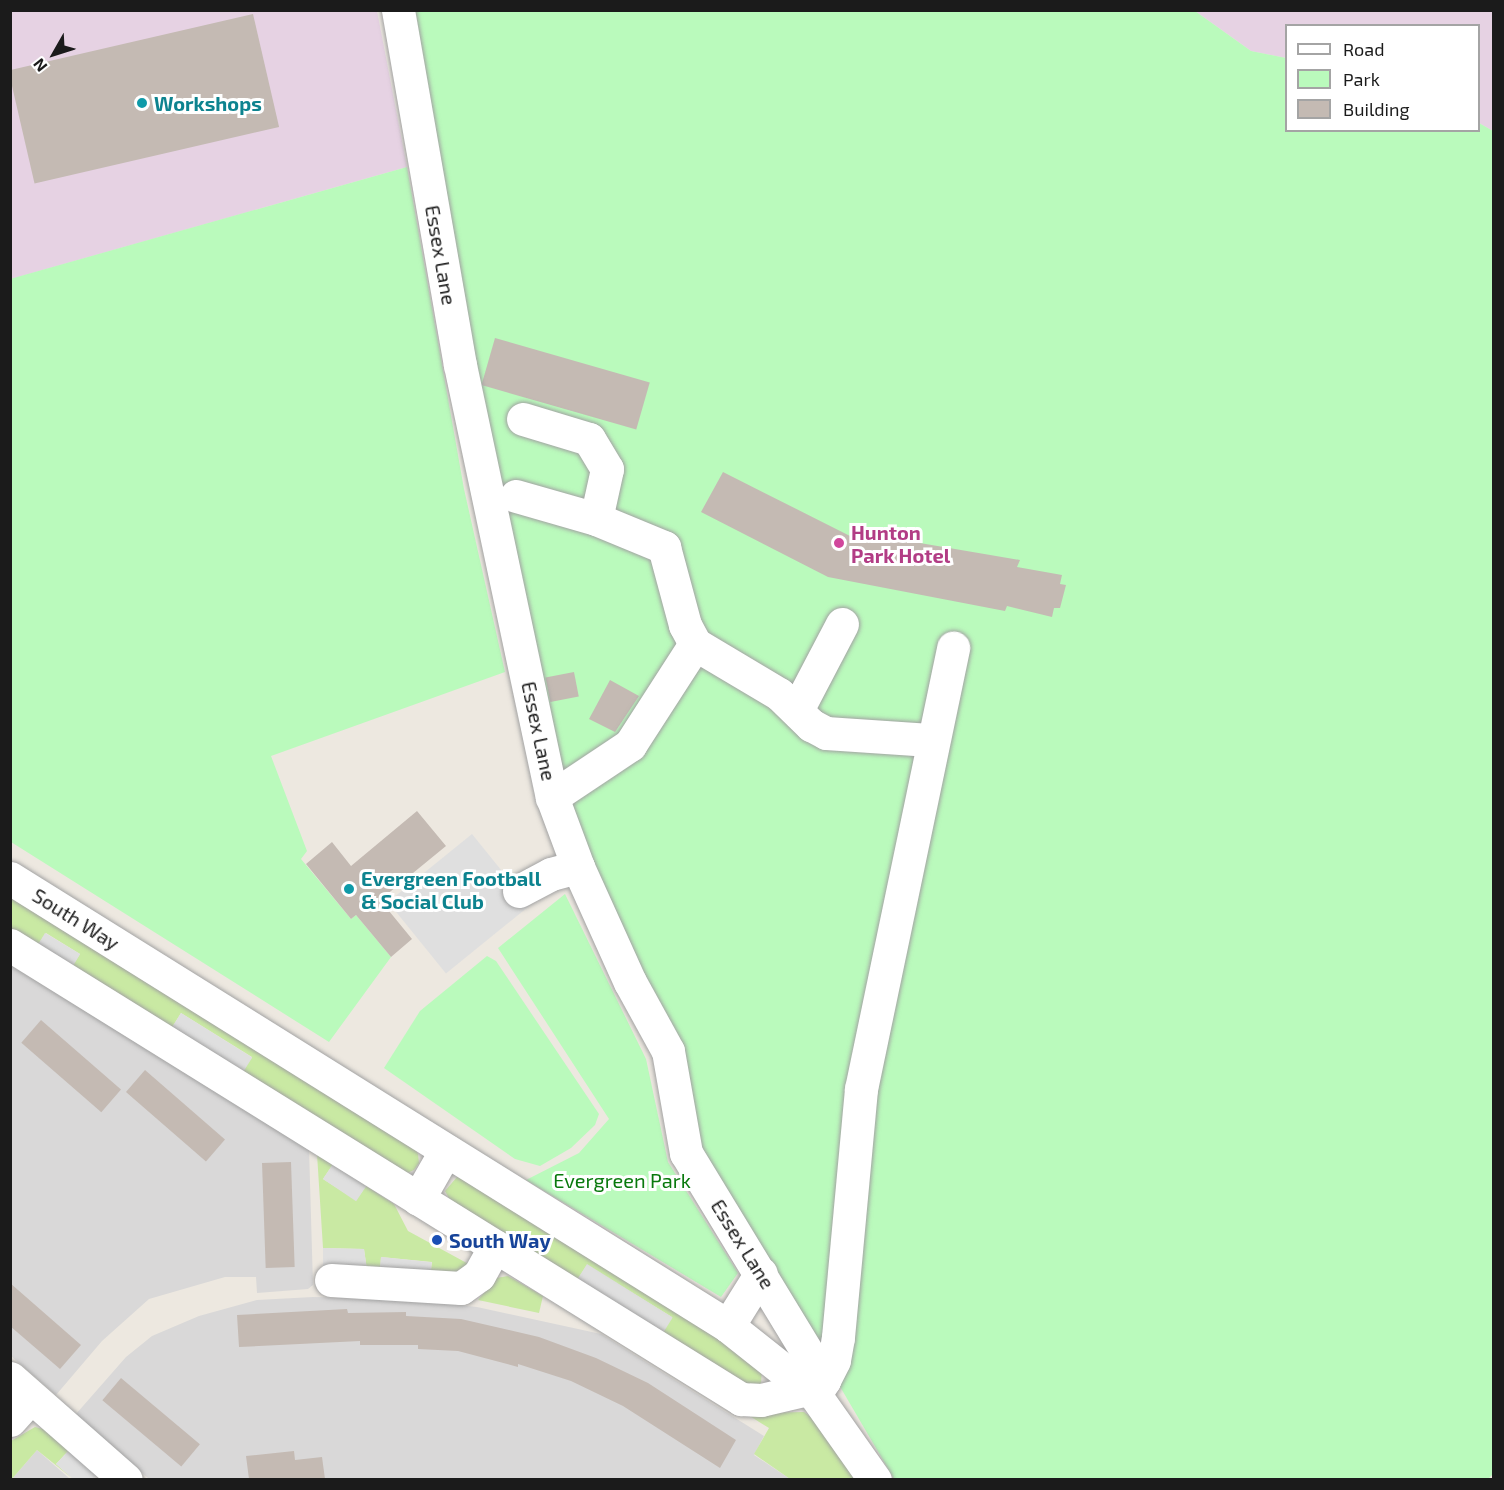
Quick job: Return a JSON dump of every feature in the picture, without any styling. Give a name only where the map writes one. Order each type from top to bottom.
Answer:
[{"type":"street","name":"Essex Lane","points":[[398,10],[460,365],[552,796],[578,867],[630,982],[668,1051],[686,1154],[761,1273],[819,1393]]},
{"type":"street","points":[[523,419],[589,439],[607,470],[596,519]]},
{"type":"street","points":[[516,496],[596,519],[664,547],[685,625],[695,644],[779,694],[826,733],[930,740]]},
{"type":"street","points":[[797,710],[842,624]]},
{"type":"street","points":[[552,796],[630,744],[695,644]]},
{"type":"street","points":[[819,1393],[834,1360],[838,1337],[861,1089],[930,740],[952,647]]},
{"type":"street","points":[[519,891],[551,874],[578,867]]},
{"type":"street","name":"South Way","points":[[10,878],[728,1326],[819,1393]]},
{"type":"street","points":[[10,945],[741,1399],[761,1400],[819,1393]]},
{"type":"street","points":[[418,1199],[446,1150]]},
{"type":"street","points":[[331,1280],[461,1288],[479,1275],[495,1246]]},
{"type":"street","points":[[728,1326],[761,1273]]},
{"type":"street","points":[[819,1393],[875,1479]]},
{"type":"street","points":[[17,1398],[126,1479]]},
{"type":"shaded area","points":[[11,11],[377,11],[407,167],[11,279]]},
{"type":"shaded area","points":[[1195,11],[1493,11],[1493,131],[1480,124],[1480,24],[1285,24],[1285,58],[1251,51]]},
{"type":"shaded area","points":[[472,834],[530,905],[446,973],[388,902]]},
{"type":"shaded area","points":[[45,933],[80,954],[71,969],[36,948]]},
{"type":"shaded area","points":[[10,965],[309,1148],[313,1285],[308,1289],[257,1293],[256,1277],[225,1277],[149,1299],[102,1341],[56,1395],[11,1356]]},
{"type":"shaded area","points":[[181,1013],[252,1058],[241,1076],[169,1032]]},
{"type":"shaded area","points":[[333,1164],[366,1186],[356,1201],[323,1179]]},
{"type":"shaded area","points":[[323,1248],[364,1249],[367,1270],[323,1272]]},
{"type":"shaded area","points":[[381,1257],[432,1262],[430,1278],[379,1273]]},
{"type":"shaded area","points":[[587,1264],[673,1318],[663,1334],[577,1280]]},
{"type":"shaded area","points":[[313,1297],[398,1299],[477,1307],[601,1334],[764,1436],[754,1455],[790,1479],[149,1479],[76,1414],[126,1357],[152,1336],[199,1316],[257,1300]]},
{"type":"shaded area","points":[[70,1449],[98,1474],[93,1479],[73,1479],[56,1464]]},
{"type":"shaded area","points":[[37,1450],[70,1479],[11,1480]]},
{"type":"green space","points":[[410,11],[1195,11],[1251,51],[1285,58],[1285,132],[1480,132],[1480,124],[1493,131],[1494,1473],[1488,1479],[894,1479],[703,1152],[683,1046],[644,977],[571,815],[469,361]]},
{"type":"green space","points":[[407,167],[464,489],[505,672],[271,756],[307,851],[301,859],[351,919],[356,915],[391,957],[329,1042],[11,842],[10,279]]},
{"type":"green space","points":[[10,894],[411,1142],[418,1154],[419,1163],[414,1170],[405,1174],[240,1075],[252,1057],[181,1013],[169,1032],[70,969],[80,954],[46,933],[36,947],[11,931]]},
{"type":"green space","name":"Evergreen Park","points":[[565,894],[646,1059],[668,1162],[738,1273],[721,1297],[526,1180],[579,1153],[609,1119],[498,948]]},
{"type":"green space","points":[[487,956],[496,961],[599,1114],[595,1125],[571,1148],[540,1166],[515,1159],[384,1068],[420,1011]]},
{"type":"green space","points":[[317,1154],[333,1164],[323,1179],[356,1200],[366,1186],[394,1204],[408,1231],[474,1267],[430,1279],[432,1262],[381,1257],[380,1273],[367,1270],[364,1249],[323,1248]]},
{"type":"green space","points":[[457,1177],[467,1179],[762,1367],[761,1384],[754,1388],[662,1333],[672,1317],[587,1265],[577,1280],[450,1200],[445,1191]]},
{"type":"green space","points":[[508,1276],[543,1296],[539,1313],[478,1300],[496,1278]]},
{"type":"green space","points":[[804,1412],[816,1421],[863,1479],[790,1479],[754,1454],[769,1428],[745,1413]]},
{"type":"green space","points":[[35,1427],[47,1430],[70,1449],[56,1464],[73,1479],[37,1450],[11,1480],[11,1441]]},
{"type":"building","name":"Workshops","points":[[253,14],[279,127],[35,183],[10,70]]},
{"type":"building","points":[[495,338],[650,382],[636,429],[481,385]]},
{"type":"building","name":"Hunton Park Hotel","points":[[723,472],[852,537],[873,535],[1020,560],[1017,567],[1062,575],[1060,584],[1066,585],[1060,608],[1054,608],[1052,617],[1007,606],[1005,611],[828,577],[701,512]]},
{"type":"building","points":[[574,672],[579,697],[550,702],[546,678]]},
{"type":"building","points":[[610,680],[639,696],[615,732],[589,719]]},
{"type":"building","points":[[417,811],[446,846],[380,900],[412,939],[391,957],[356,915],[351,919],[306,864],[332,842],[351,866]]},
{"type":"building","points":[[41,1020],[121,1090],[101,1112],[21,1043]]},
{"type":"building","points":[[145,1070],[225,1140],[206,1161],[126,1092]]},
{"type":"building","points":[[291,1162],[295,1267],[266,1268],[262,1163]]},
{"type":"building","points":[[10,1283],[81,1345],[60,1369],[10,1326]]},
{"type":"building","points":[[347,1309],[348,1313],[406,1312],[406,1316],[461,1319],[539,1337],[596,1358],[648,1383],[736,1440],[720,1468],[623,1406],[571,1381],[518,1364],[518,1367],[458,1351],[418,1349],[418,1345],[360,1345],[360,1341],[239,1347],[237,1315]]},
{"type":"building","points":[[121,1378],[200,1444],[181,1466],[102,1400]]},
{"type":"building","points":[[294,1451],[295,1460],[322,1457],[325,1479],[249,1479],[246,1456]]},
{"type":"place","name":"Workshops","points":[[142,103]]},
{"type":"place","name":"Hunton Park Hotel","points":[[839,543]]},
{"type":"place","name":"Evergreen Football & Social Club","points":[[349,889]]},
{"type":"place","name":"South Way","points":[[437,1240]]}]
